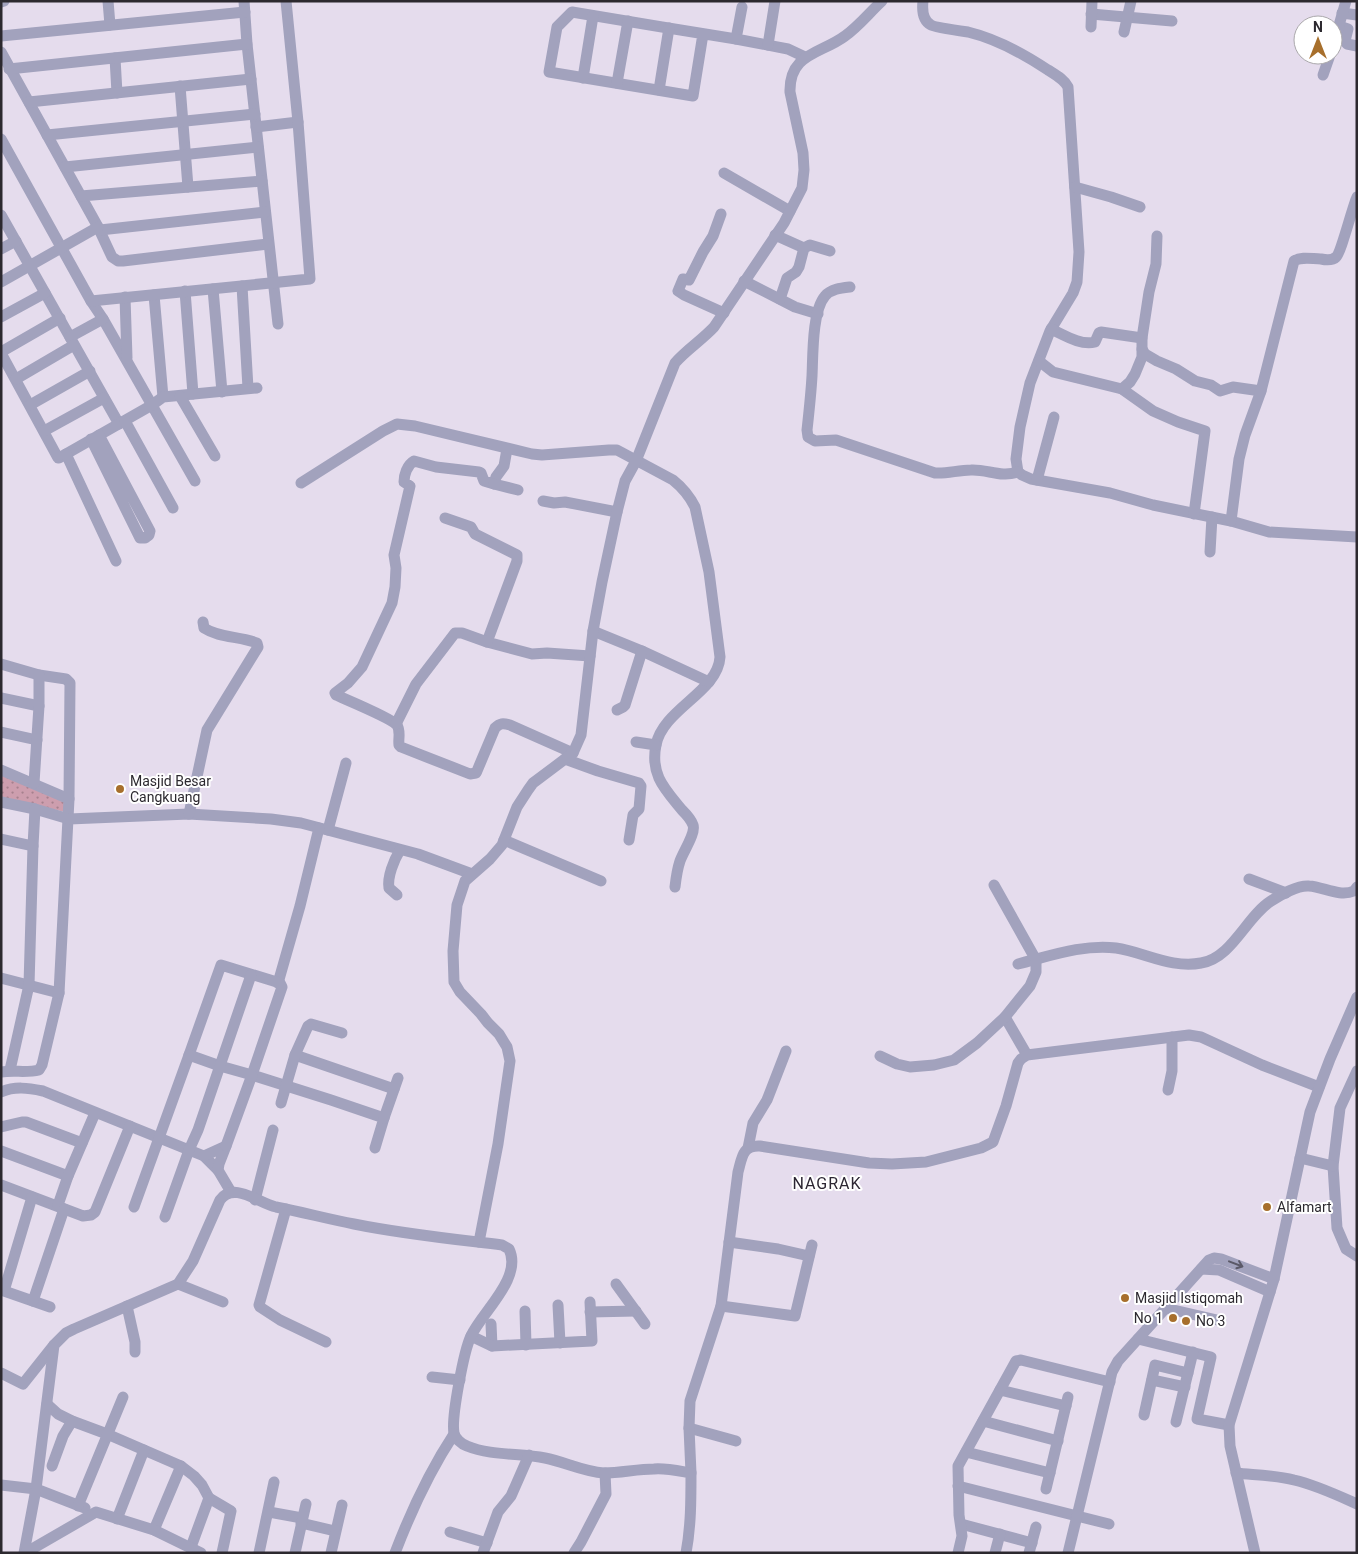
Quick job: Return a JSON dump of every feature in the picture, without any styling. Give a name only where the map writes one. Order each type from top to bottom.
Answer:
[{"type":"street","points":[[108,1],[114,25]]},
{"type":"street","points":[[114,25],[116,1]]},
{"type":"street","points":[[91,301],[310,279],[298,122],[286,1]]},
{"type":"street","points":[[768,44],[775,1]]},
{"type":"street","points":[[478,1242],[498,1144],[510,1061],[507,1047],[499,1034],[460,992],[454,982],[453,951],[456,905],[465,881],[490,859],[502,845],[517,807],[533,783],[569,756],[581,735],[593,631],[625,481],[636,461],[675,363],[714,327],[775,235],[802,188],[803,154],[794,115],[790,83],[795,68],[806,57],[834,43],[858,26],[882,1]]},
{"type":"street","points":[[923,1],[922,10],[924,16],[926,21],[932,26],[972,33],[1005,45],[1065,82],[1070,95],[1079,252],[1077,282],[1073,293],[1051,329],[1030,383],[1022,415],[1016,459],[1018,472],[1037,480],[1110,493],[1270,532],[1357,537]]},
{"type":"street","points":[[1091,27],[1092,1]]},
{"type":"street","points":[[1124,32],[1131,1]]},
{"type":"street","points":[[1346,1],[1342,13],[1357,15]]},
{"type":"street","points":[[1,36],[114,25],[244,6],[272,283],[278,324]]},
{"type":"street","points":[[736,39],[742,7]]},
{"type":"street","points":[[703,34],[693,96],[549,72],[557,27],[572,12],[768,44],[788,49],[806,57]]},
{"type":"street","points":[[1091,14],[1172,21]]},
{"type":"street","points":[[583,78],[593,16]]},
{"type":"street","points":[[617,83],[628,21]]},
{"type":"street","points":[[1343,27],[1348,29],[1346,44],[1357,46]]},
{"type":"street","points":[[655,90],[666,28]]},
{"type":"street","points":[[9,69],[247,44]]},
{"type":"street","points":[[1,52],[99,228],[112,257],[118,261],[268,244]]},
{"type":"street","points":[[115,58],[117,93]]},
{"type":"street","points":[[1324,76],[1327,65]]},
{"type":"street","points":[[29,102],[252,79]]},
{"type":"street","points":[[177,87],[185,187]]},
{"type":"street","points":[[47,135],[255,114]]},
{"type":"street","points":[[256,127],[298,122]]},
{"type":"street","points":[[2,142],[195,481]]},
{"type":"street","points":[[65,166],[258,147]]},
{"type":"street","points":[[724,173],[790,211]]},
{"type":"street","points":[[81,196],[262,181]]},
{"type":"street","points":[[1075,187],[1140,207]]},
{"type":"street","points":[[1231,522],[1245,435],[1261,391],[1294,261],[1299,258],[1331,260],[1339,255],[1352,208],[1357,197]]},
{"type":"street","points":[[1,282],[99,228],[265,212]]},
{"type":"street","points":[[721,214],[713,236],[689,280],[683,279],[678,291],[724,313]]},
{"type":"street","points":[[1,216],[104,398],[122,422],[173,508]]},
{"type":"street","points":[[775,235],[804,248]]},
{"type":"street","points":[[1122,389],[1135,374],[1142,357],[1149,292],[1156,264],[1157,236]]},
{"type":"street","points":[[1,249],[16,241]]},
{"type":"street","points":[[780,299],[787,278],[796,272],[799,267],[804,248],[810,245],[830,251]]},
{"type":"street","points":[[744,281],[795,306],[818,314]]},
{"type":"street","points":[[60,318],[1,353],[58,458],[152,405],[162,397],[252,388],[242,286]]},
{"type":"street","points":[[850,287],[836,289],[828,293],[822,302],[818,314],[813,340],[808,437],[815,441],[836,440],[935,473],[947,474],[972,470],[1009,475],[1018,472]]},
{"type":"street","points":[[213,289],[222,392]]},
{"type":"street","points":[[185,292],[193,394]]},
{"type":"street","points":[[1,317],[45,293]]},
{"type":"street","points":[[154,294],[162,397]]},
{"type":"street","points":[[125,297],[127,361]]},
{"type":"street","points":[[16,379],[103,319]]},
{"type":"street","points":[[1051,329],[1068,337],[1089,343],[1095,342],[1101,332],[1142,344]]},
{"type":"street","points":[[1142,344],[1145,354],[1176,369],[1195,381],[1211,385],[1220,390],[1233,387],[1261,391]]},
{"type":"street","points":[[1039,361],[1052,372],[1122,389],[1154,410],[1178,422],[1205,431],[1194,514]]},
{"type":"street","points":[[30,405],[90,371]]},
{"type":"street","points":[[180,396],[215,456]]},
{"type":"street","points":[[44,430],[104,398]]},
{"type":"street","points":[[1037,480],[1054,417]]},
{"type":"street","points":[[301,483],[383,431],[398,424],[415,426],[532,454],[617,450],[673,480],[680,486],[695,507],[708,572],[720,665],[709,682],[668,721],[657,739],[656,774],[661,784],[693,825],[692,836],[684,851],[676,875],[675,887]]},
{"type":"street","points":[[95,437],[150,531],[149,535],[145,538],[140,538],[95,437]]},
{"type":"street","points":[[494,484],[496,477],[504,466],[507,449]]},
{"type":"street","points":[[66,454],[116,561]]},
{"type":"street","points":[[518,490],[486,482],[479,472],[436,467],[414,461],[408,467],[404,482],[410,486],[394,555],[396,568],[392,603],[362,667],[348,683],[335,693],[396,724],[399,730],[399,745],[401,748],[470,774],[476,774],[495,728],[499,724],[504,723],[598,771],[639,784],[641,786],[640,805],[633,816],[629,840]]},
{"type":"street","points":[[543,501],[565,502],[617,512]]},
{"type":"street","points":[[1210,552],[1212,517]]},
{"type":"street","points":[[445,518],[471,527],[475,534],[517,555],[517,561],[487,642]]},
{"type":"street","points":[[189,814],[207,730],[258,647],[257,643],[250,640],[210,632],[204,628],[203,622]]},
{"type":"street","points":[[593,631],[709,682]]},
{"type":"street","points":[[396,724],[416,684],[455,633],[462,633],[532,654],[547,652],[590,656]]},
{"type":"street","points":[[618,710],[625,705],[642,651]]},
{"type":"street","points":[[1,664],[39,675],[66,679],[70,683],[69,819],[59,993],[42,1068],[35,1071],[6,1071],[29,985],[34,809]]},
{"type":"street","points":[[34,783],[39,675]]},
{"type":"street","points":[[1,698],[39,706]]},
{"type":"street","points":[[1,732],[37,740]]},
{"type":"street","points":[[636,742],[656,745]]},
{"type":"street","points":[[278,982],[323,829],[346,764]]},
{"type":"street","points":[[1,770],[69,799]]},
{"type":"street","points":[[1,802],[69,819],[189,814],[271,819],[301,823],[418,854],[472,874]]},
{"type":"street","points":[[1,839],[33,846]]},
{"type":"street","points":[[504,840],[601,881]]},
{"type":"street","points":[[397,895],[389,888],[389,883],[400,850]]},
{"type":"street","points":[[1249,878],[1286,893]]},
{"type":"street","points":[[880,1056],[897,1064],[910,1067],[934,1066],[954,1060],[1005,1018],[1030,986],[1036,972],[1036,960],[994,885]]},
{"type":"street","points":[[1018,964],[1097,947],[1118,948],[1186,965],[1203,963],[1216,958],[1227,948],[1254,915],[1271,901],[1295,888],[1310,886],[1348,893],[1354,891],[1357,887]]},
{"type":"street","points":[[134,1206],[160,1139],[219,967],[223,965],[278,982],[282,987],[218,1170]]},
{"type":"street","points":[[165,1217],[198,1130],[251,975]]},
{"type":"street","points":[[1,978],[59,993]]},
{"type":"street","points":[[1255,1553],[1230,1446],[1229,1425],[1274,1279],[1310,1112],[1357,997]]},
{"type":"street","points":[[1005,1018],[1027,1056]]},
{"type":"street","points":[[282,1102],[295,1055],[310,1024],[342,1033]]},
{"type":"street","points":[[686,1553],[691,1508],[690,1401],[721,1306],[738,1172],[742,1156],[748,1148],[760,1146],[869,1163],[892,1164],[926,1162],[981,1148],[989,1144],[996,1136],[1018,1063],[1021,1059],[1027,1056],[1172,1037],[1195,1035],[1201,1037],[1262,1065],[1319,1088]]},
{"type":"street","points":[[1168,1090],[1172,1071],[1172,1037]]},
{"type":"street","points":[[748,1148],[754,1123],[767,1100],[786,1051]]},
{"type":"street","points":[[189,1055],[384,1118]]},
{"type":"street","points":[[295,1055],[396,1083],[376,1148]]},
{"type":"street","points":[[1357,1071],[1340,1108],[1333,1166],[1337,1228],[1346,1250],[1357,1256]]},
{"type":"street","points":[[1,1092],[14,1088],[35,1089],[204,1156],[218,1170],[231,1192]]},
{"type":"street","points":[[33,1301],[61,1207],[68,1176],[95,1113]]},
{"type":"street","points":[[1,1127],[26,1122],[82,1143]]},
{"type":"street","points":[[1,1185],[83,1216],[91,1215],[96,1212],[130,1126]]},
{"type":"street","points":[[255,1200],[273,1130]]},
{"type":"street","points":[[204,1156],[226,1146]]},
{"type":"street","points":[[1,1152],[68,1176]]},
{"type":"street","points":[[1300,1158],[1333,1166]]},
{"type":"street","points":[[1,1373],[23,1384],[66,1333],[178,1284],[192,1261],[220,1200],[231,1192],[239,1193],[272,1206],[355,1224],[507,1247],[511,1251],[512,1262],[503,1288],[471,1336],[456,1400],[454,1434],[437,1460],[418,1497],[395,1553]]},
{"type":"street","points":[[32,1197],[2,1292],[50,1307]]},
{"type":"street","points":[[286,1209],[259,1305],[260,1308],[280,1320],[326,1342]]},
{"type":"street","points":[[721,1306],[795,1316],[811,1250],[778,1249],[729,1242]]},
{"type":"street","points":[[1068,1553],[1110,1382],[1114,1367],[1118,1361],[1209,1260],[1217,1258],[1274,1279]]},
{"type":"street","points":[[1201,1270],[1220,1270],[1270,1292]]},
{"type":"street","points":[[178,1284],[223,1302]]},
{"type":"street","points":[[616,1284],[644,1324]]},
{"type":"street","points":[[558,1305],[560,1343]]},
{"type":"street","points":[[127,1306],[135,1342],[135,1352]]},
{"type":"street","points":[[471,1336],[492,1346],[592,1341],[590,1307],[636,1311]]},
{"type":"street","points":[[1165,1308],[1217,1320]]},
{"type":"street","points":[[525,1311],[526,1345]]},
{"type":"street","points":[[491,1324],[492,1346]]},
{"type":"street","points":[[1138,1339],[1211,1357],[1197,1419],[1229,1425]]},
{"type":"street","points":[[24,1553],[36,1489],[54,1345]]},
{"type":"street","points":[[1176,1422],[1193,1352]]},
{"type":"street","points":[[958,1553],[962,1536],[959,1515],[958,1466],[1013,1364],[1020,1360],[1110,1382]]},
{"type":"street","points":[[1144,1415],[1155,1366],[1188,1373]]},
{"type":"street","points":[[432,1377],[460,1380]]},
{"type":"street","points":[[1152,1380],[1185,1387]]},
{"type":"street","points":[[1000,1390],[1067,1402],[1046,1489]]},
{"type":"street","points":[[78,1506],[123,1398]]},
{"type":"street","points":[[47,1404],[58,1414],[72,1421],[181,1466],[198,1480],[210,1498],[231,1510],[222,1553]]},
{"type":"street","points":[[52,1466],[63,1436],[72,1421]]},
{"type":"street","points":[[983,1421],[1058,1441]]},
{"type":"street","points":[[689,1428],[736,1441]]},
{"type":"street","points":[[454,1434],[460,1442],[486,1451],[546,1458],[592,1472],[605,1473],[654,1469],[691,1473]]},
{"type":"street","points":[[117,1519],[144,1450]]},
{"type":"street","points":[[966,1452],[1050,1473]]},
{"type":"street","points":[[450,1532],[485,1548],[498,1512],[512,1494],[529,1456]]},
{"type":"street","points":[[154,1530],[181,1466]]},
{"type":"street","points":[[574,1553],[606,1494],[605,1473]]},
{"type":"street","points":[[1236,1473],[1294,1480],[1317,1487],[1357,1504]]},
{"type":"street","points":[[259,1553],[274,1482]]},
{"type":"street","points":[[1,1485],[36,1489],[78,1506],[154,1530],[196,1550],[210,1498]]},
{"type":"street","points":[[958,1486],[1109,1524]]},
{"type":"street","points":[[295,1553],[306,1504]]},
{"type":"street","points":[[331,1553],[342,1505]]},
{"type":"street","points":[[24,1553],[96,1512]]},
{"type":"street","points":[[268,1512],[302,1520],[335,1531]]},
{"type":"street","points":[[961,1524],[1000,1534],[1031,1548],[1036,1527]]},
{"type":"street","points":[[995,1553],[1000,1534]]},
{"type":"shaded area","points":[[1,772],[69,799],[70,813],[1,798]]},
{"type":"place","name":"Masjid Besar Cangkuang","points":[[120,789]]},
{"type":"place","name":"Alfamart","points":[[1267,1207]]},
{"type":"place","name":"Masjid Istiqomah","points":[[1125,1298]]},
{"type":"place","name":"No 1","points":[[1173,1318]]},
{"type":"place","name":"No 3","points":[[1186,1321]]},
{"type":"district","name":"NAGRAK","points":[[827,1183]]}]
